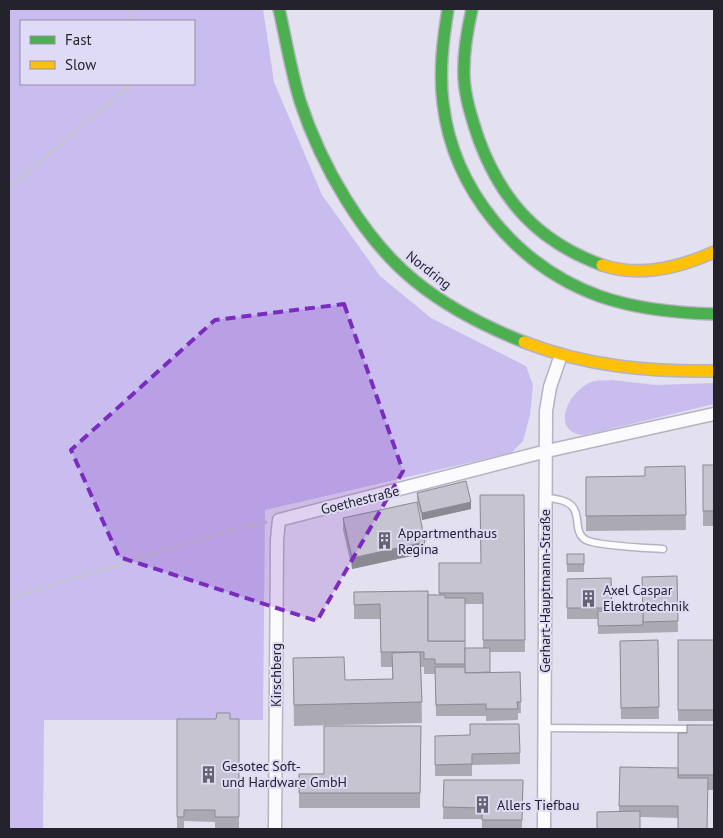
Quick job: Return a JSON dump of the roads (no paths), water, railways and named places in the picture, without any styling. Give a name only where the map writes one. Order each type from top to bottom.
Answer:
[{"type":"main road","name":"Nordring","points":[[279,9],[294,80],[306,119],[325,162],[342,194],[374,238],[414,281],[468,315],[514,338],[561,355],[631,368],[661,371],[714,371]]},
{"type":"main road","points":[[448,9],[441,52],[440,81],[442,105],[448,132],[457,162],[469,187],[503,232],[522,251],[545,268],[570,283],[597,295],[648,309],[714,314]]},
{"type":"main road","points":[[472,9],[468,25],[464,76],[470,116],[487,160],[505,194],[528,220],[554,241],[577,256],[599,265],[622,270],[646,272],[670,269],[692,263],[714,252]]},
{"type":"street","name":"Gerhart-Hauptmann-Straße","points":[[544,829],[546,411],[550,387],[561,355]]},
{"type":"street","name":"Goethestraße","points":[[279,520],[547,451],[714,414]]},
{"type":"street","name":"Kirschberg","points":[[275,829],[277,540],[279,520]]},
{"type":"lane","points":[[546,498],[560,499],[569,504],[576,512],[581,535],[587,540],[598,543],[663,549]]},
{"type":"lane","points":[[544,728],[704,728]]},
{"type":"place","name":"Appartmenthaus Regina","points":[[384,541]]},
{"type":"place","name":"Axel Caspar Elektrotechnik","points":[[589,598]]},
{"type":"place","name":"Gesotec Soft- und Hardware GmbH","points":[[208,774]]},
{"type":"place","name":"Allers Tiefbau","points":[[483,805]]}]
